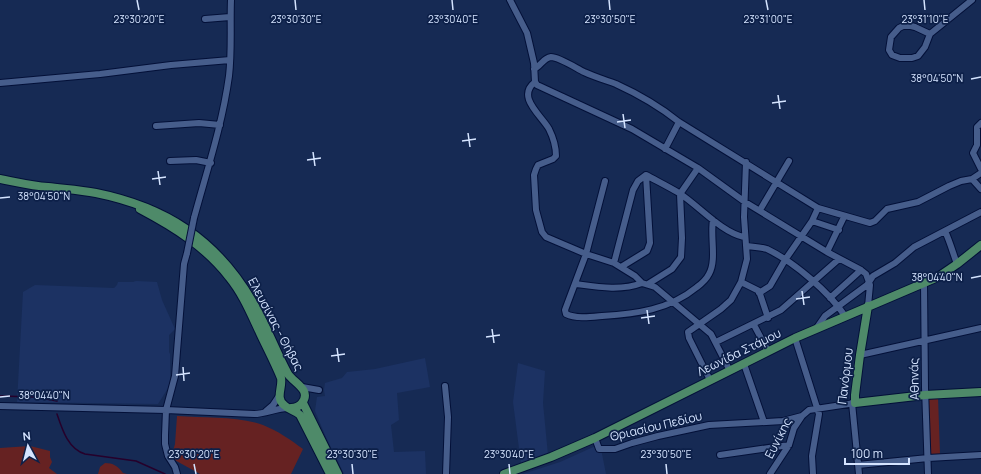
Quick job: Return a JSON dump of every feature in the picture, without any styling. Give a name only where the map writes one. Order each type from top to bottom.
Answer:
[{"type":"main road","name":"Ελευσίνας - Θήβας","points":[[0,179],[38,186],[87,191],[118,198],[148,207],[169,217],[194,234],[218,255],[236,277],[253,302],[288,374],[305,393],[304,401],[338,474]]},
{"type":"main road","name":"Ελευσίνας - Θήβας","points":[[118,198],[182,233],[206,253],[224,271],[238,289],[281,378],[280,392],[282,404],[300,415],[330,474]]},
{"type":"main road","name":"Λεωνίδα Στάμου","points":[[504,474],[552,457],[595,438],[795,338],[938,277],[958,264],[981,244]]},
{"type":"main road","name":"Πανόρμου","points":[[854,402],[868,306]]},
{"type":"main road","name":"Ελευσίνας - Θήβας","points":[[280,392],[288,384],[299,385]]},
{"type":"main road","points":[[854,402],[981,388]]},
{"type":"main road","points":[[925,393],[981,392]]},
{"type":"main road","points":[[289,408],[297,407],[304,401]]},
{"type":"street","points":[[177,474],[175,467],[170,460],[165,444],[166,410],[175,376],[184,264],[194,218],[211,163],[220,125],[230,60],[231,0]]},
{"type":"street","points":[[510,0],[527,33],[533,53],[535,82],[542,88],[632,129],[698,168],[745,202],[827,252],[861,270],[866,274],[870,285],[868,306]]},
{"type":"street","points":[[930,34],[915,27],[903,26],[899,28],[891,37],[889,50],[892,54],[900,58],[915,58],[921,52],[930,34],[972,0]]},
{"type":"street","points":[[205,19],[230,17]]},
{"type":"street","points":[[534,69],[549,57],[560,59],[585,72],[636,94],[660,107],[679,122],[746,162],[818,208],[872,223],[887,209],[918,202],[949,186],[961,181],[972,179],[981,173]]},
{"type":"street","points":[[0,83],[230,60]]},
{"type":"street","points":[[535,82],[528,89],[530,102],[550,130],[556,152],[556,156],[553,159],[538,165],[534,176],[536,210],[542,232],[546,236],[586,254],[614,262],[645,284],[655,288],[711,334],[730,371]]},
{"type":"street","points":[[665,149],[679,122]]},
{"type":"street","points":[[156,126],[191,123],[220,125]]},
{"type":"street","points":[[981,124],[977,127],[977,144],[972,153],[981,169]]},
{"type":"street","points":[[170,161],[196,160],[211,163]]},
{"type":"street","points":[[760,210],[789,161]]},
{"type":"street","points":[[710,380],[688,334],[690,330],[721,309],[731,300],[741,282],[746,258],[744,237],[746,162]]},
{"type":"street","points":[[576,284],[618,288],[634,286],[645,284],[672,269],[681,257],[682,238],[680,194],[698,168]]},
{"type":"street","points":[[614,262],[633,190],[638,181],[646,175]]},
{"type":"street","points":[[646,175],[680,194],[713,220],[739,236],[744,237]]},
{"type":"street","points":[[621,267],[647,251],[649,248],[650,243],[646,175]]},
{"type":"street","points":[[972,179],[981,189]]},
{"type":"street","points":[[605,181],[586,254],[565,310],[566,314],[570,316],[626,314],[657,309],[672,303],[691,292],[703,282],[709,274],[712,263],[713,220]]},
{"type":"street","points":[[759,293],[770,286],[818,208]]},
{"type":"street","points":[[815,329],[825,316],[867,285],[869,281],[878,273],[895,263],[914,247],[981,212]]},
{"type":"street","points":[[827,252],[839,230],[844,216]]},
{"type":"street","points":[[812,220],[839,230]]},
{"type":"street","points":[[945,231],[958,264]]},
{"type":"street","points":[[746,246],[766,249],[802,271],[838,306],[844,316]]},
{"type":"street","points":[[716,342],[768,318],[788,306],[839,259]]},
{"type":"street","points":[[830,298],[861,270]]},
{"type":"street","points":[[741,282],[757,290],[768,318]]},
{"type":"street","name":"Αθηνάς","points":[[924,283],[925,393],[928,474]]},
{"type":"street","points":[[754,325],[768,351]]},
{"type":"street","points":[[860,355],[981,328]]},
{"type":"street","points":[[795,338],[818,408],[818,426],[812,456],[813,474]]},
{"type":"street","points":[[744,364],[764,422]]},
{"type":"street","points":[[299,385],[319,390],[312,393],[304,401]]},
{"type":"street","points":[[445,386],[448,417],[446,474]]},
{"type":"street","points":[[262,413],[274,405],[280,392]]},
{"type":"street","name":"Ευνίκης","points":[[770,474],[790,445],[794,428],[802,416],[809,410],[854,402]]},
{"type":"street","name":"Πανόρμου","points":[[854,402],[859,474]]},
{"type":"street","points":[[0,406],[166,410],[250,414],[262,413],[280,408],[289,408]]},
{"type":"street","name":"Θριασίου Πεδίου","points":[[595,438],[599,449],[610,449],[658,436],[709,425],[783,421],[802,416]]},
{"type":"street","points":[[720,455],[790,445]]},
{"type":"street","points":[[858,465],[928,458],[981,455]]},
{"type":"shaded area","points":[[118,282],[157,282],[162,300],[175,329],[169,335],[170,385],[158,404],[17,402],[23,292],[35,285],[114,288]]},
{"type":"shaded area","points":[[425,358],[430,387],[397,393],[399,420],[391,425],[394,452],[425,451],[426,474],[344,474],[315,411],[317,397],[325,396],[325,383],[342,378],[347,372],[375,369]]},
{"type":"shaded area","points":[[518,363],[545,371],[543,403],[548,455],[521,464],[513,402]]},
{"type":"shaded area","points":[[928,397],[938,397],[940,454],[930,454]]},
{"type":"shaded area","points":[[177,416],[221,418],[253,422],[274,430],[303,449],[291,474],[200,474],[171,458],[175,444]]},
{"type":"shaded area","points":[[600,444],[606,474],[523,474],[560,462]]},
{"type":"shaded area","points":[[30,446],[50,451],[52,462],[49,468],[57,474],[0,474],[0,448]]},
{"type":"shaded area","points":[[105,463],[115,465],[123,473],[127,474],[98,474],[100,467]]},
{"type":"waterway","points":[[0,396],[35,397],[57,401]]},
{"type":"waterway","points":[[57,414],[66,438],[74,448],[79,451],[85,454],[136,461],[165,474]]}]
